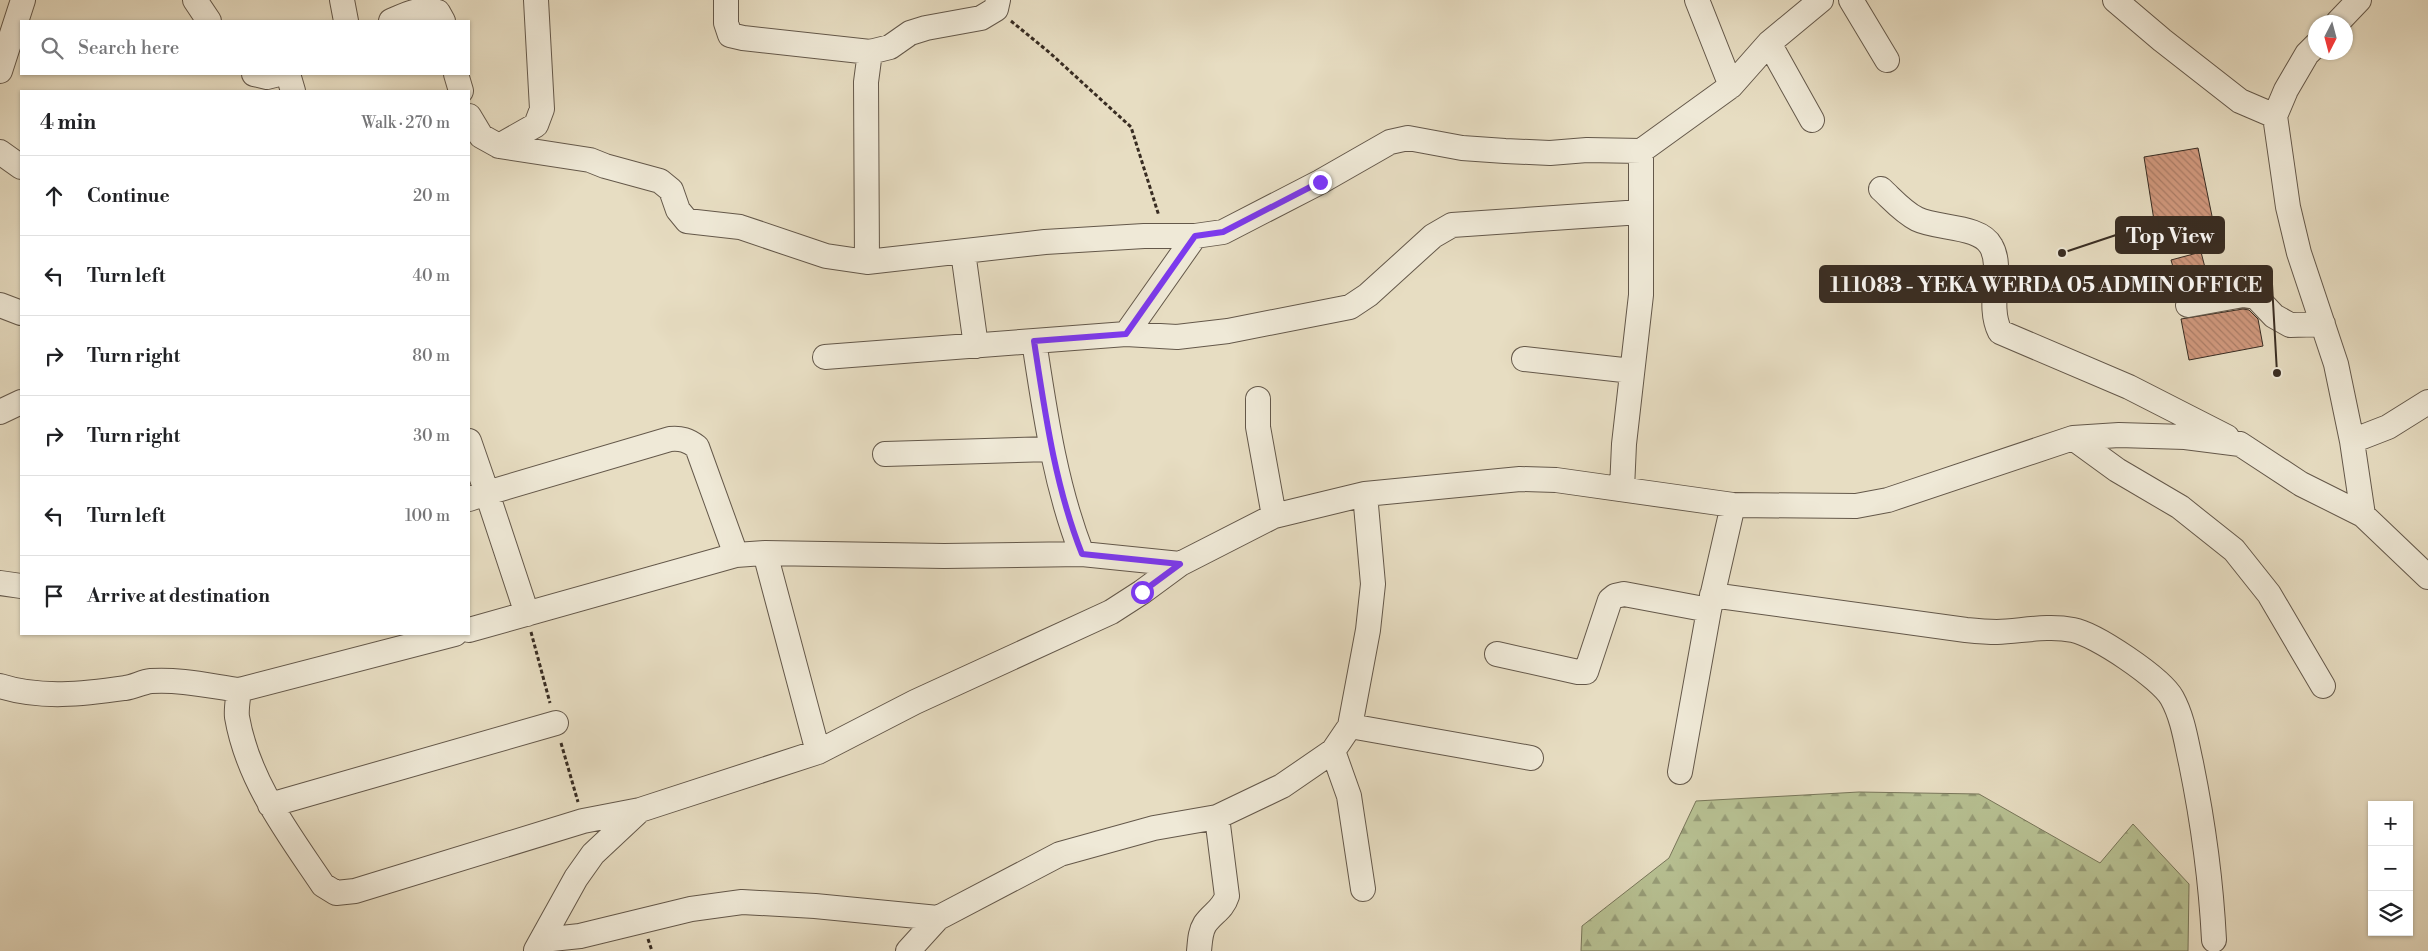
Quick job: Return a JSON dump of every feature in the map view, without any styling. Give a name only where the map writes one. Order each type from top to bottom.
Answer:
[{"type":"street","points":[[0,71],[23,0]]},
{"type":"street","points":[[195,0],[208,20]]},
{"type":"street","points":[[342,0],[346,20]]},
{"type":"street","points":[[500,146],[536,125],[542,109],[536,0]]},
{"type":"street","points":[[726,0],[726,23],[730,35],[870,52],[890,47],[910,33],[926,28],[981,18],[997,5]]},
{"type":"street","points":[[1696,0],[1731,86]]},
{"type":"street","points":[[470,118],[481,136],[500,146],[590,160],[660,181],[671,190],[678,210],[687,221],[740,227],[826,256],[867,262],[1045,242],[1195,236],[1223,232],[1320,182],[1390,142],[1408,138],[1462,148],[1523,152],[1641,151],[1731,86],[1769,42],[1822,0]]},
{"type":"street","points":[[1851,0],[1887,60]]},
{"type":"street","points":[[2115,0],[2162,40],[2240,101],[2275,116]]},
{"type":"street","points":[[2345,15],[2359,0]]},
{"type":"street","points":[[393,20],[409,13],[426,9],[438,12],[442,20]]},
{"type":"street","points":[[1769,42],[1812,120]]},
{"type":"street","points":[[867,262],[866,82],[870,52]]},
{"type":"street","points":[[2308,53],[2286,90],[2275,116],[2288,207],[2296,244],[2336,364],[2352,441],[2363,515]]},
{"type":"street","points":[[260,75],[273,75]]},
{"type":"street","points":[[288,75],[293,90]]},
{"type":"street","points":[[456,75],[461,90]]},
{"type":"street","points":[[1622,489],[1632,371],[1641,295],[1641,151]]},
{"type":"street","points":[[0,152],[20,166]]},
{"type":"street","points":[[1882,189],[1918,220],[1979,234],[1991,245],[1996,263],[1994,292],[1995,322],[2000,332],[2129,387],[2240,444],[2301,484],[2363,515],[2428,577]]},
{"type":"street","points":[[825,357],[1126,334],[1178,337],[1228,331],[1350,307],[1368,295],[1433,236],[1452,225],[1641,212]]},
{"type":"street","points":[[1126,334],[1195,236]]},
{"type":"street","points":[[963,252],[976,346]]},
{"type":"street","points":[[2188,305],[2243,295],[2256,297],[2274,316],[2290,325],[2323,324]]},
{"type":"street","points":[[0,305],[20,313]]},
{"type":"street","points":[[1034,341],[1051,449],[1072,528],[1082,554]]},
{"type":"street","points":[[1524,359],[1632,371]]},
{"type":"street","points":[[1258,399],[1258,426],[1274,516]]},
{"type":"street","points":[[0,412],[20,402]]},
{"type":"street","points":[[2352,441],[2388,427],[2428,402]]},
{"type":"street","points":[[239,690],[237,716],[248,756],[270,805],[323,885],[336,893],[355,890],[583,821],[640,810],[818,752],[915,702],[1111,612],[1180,564],[1274,516],[1365,494],[1520,479],[1556,480],[1733,505],[1856,506],[1880,502],[2073,438],[2119,435],[2185,437],[2240,444]]},
{"type":"street","points":[[478,496],[670,439],[680,438],[697,447],[736,555]]},
{"type":"street","points":[[2073,438],[2117,470],[2180,507],[2234,550],[2269,594],[2323,686]]},
{"type":"street","points":[[470,447],[478,496],[526,614]]},
{"type":"street","points":[[885,454],[1051,449]]},
{"type":"street","points":[[908,951],[938,918],[1060,854],[1154,828],[1217,817],[1282,786],[1333,751],[1350,726],[1362,666],[1373,584],[1365,494]]},
{"type":"street","points":[[1680,772],[1710,603],[1733,505]]},
{"type":"street","points":[[470,630],[736,555],[765,553],[944,556],[1082,554],[1180,564]]},
{"type":"street","points":[[765,553],[818,752]]},
{"type":"street","points":[[0,583],[20,586]]},
{"type":"street","points":[[1497,654],[1578,672],[1586,672],[1610,600],[1615,596],[1624,594],[1966,630],[2073,630],[2096,638],[2156,681],[2171,696],[2181,718],[2203,827],[2211,887],[2214,940]]},
{"type":"street","points":[[0,686],[25,693],[71,695],[128,688],[148,681],[166,681],[239,690],[450,635]]},
{"type":"street","points":[[270,805],[556,723]]},
{"type":"street","points":[[1350,726],[1531,758]]},
{"type":"street","points":[[1333,751],[1349,796],[1363,889]]},
{"type":"street","points":[[539,945],[576,878],[593,854],[640,810]]},
{"type":"street","points":[[1199,951],[1200,935],[1206,924],[1224,905],[1227,896],[1217,817]]},
{"type":"street","points":[[539,945],[691,909],[742,902],[815,906],[938,918]]},
{"type":"path","points":[[997,5],[1131,126],[1165,236]]},
{"type":"green space","points":[[1859,792],[1979,794],[2100,863],[2133,824],[2189,884],[2188,951],[1581,951],[1582,926],[1669,858],[1696,801]]},
{"type":"building","points":[[2198,148],[2213,221],[2156,233],[2144,157]]},
{"type":"building","points":[[2201,252],[2210,287],[2181,294],[2171,260]]},
{"type":"building","points":[[2243,309],[2249,310],[2258,319],[2263,346],[2189,360],[2181,319]]},
{"type":"place","name":"Top View","points":[[2062,253]]},
{"type":"place","name":"111083 - YEKA WERDA 05 ADMIN OFFICE","points":[[2277,373]]},
{"type":"route","points":[[1142,592],[1180,564],[1082,554],[1072,528],[1051,449],[1034,341],[1126,334],[1195,236],[1223,232],[1320,182]]}]
